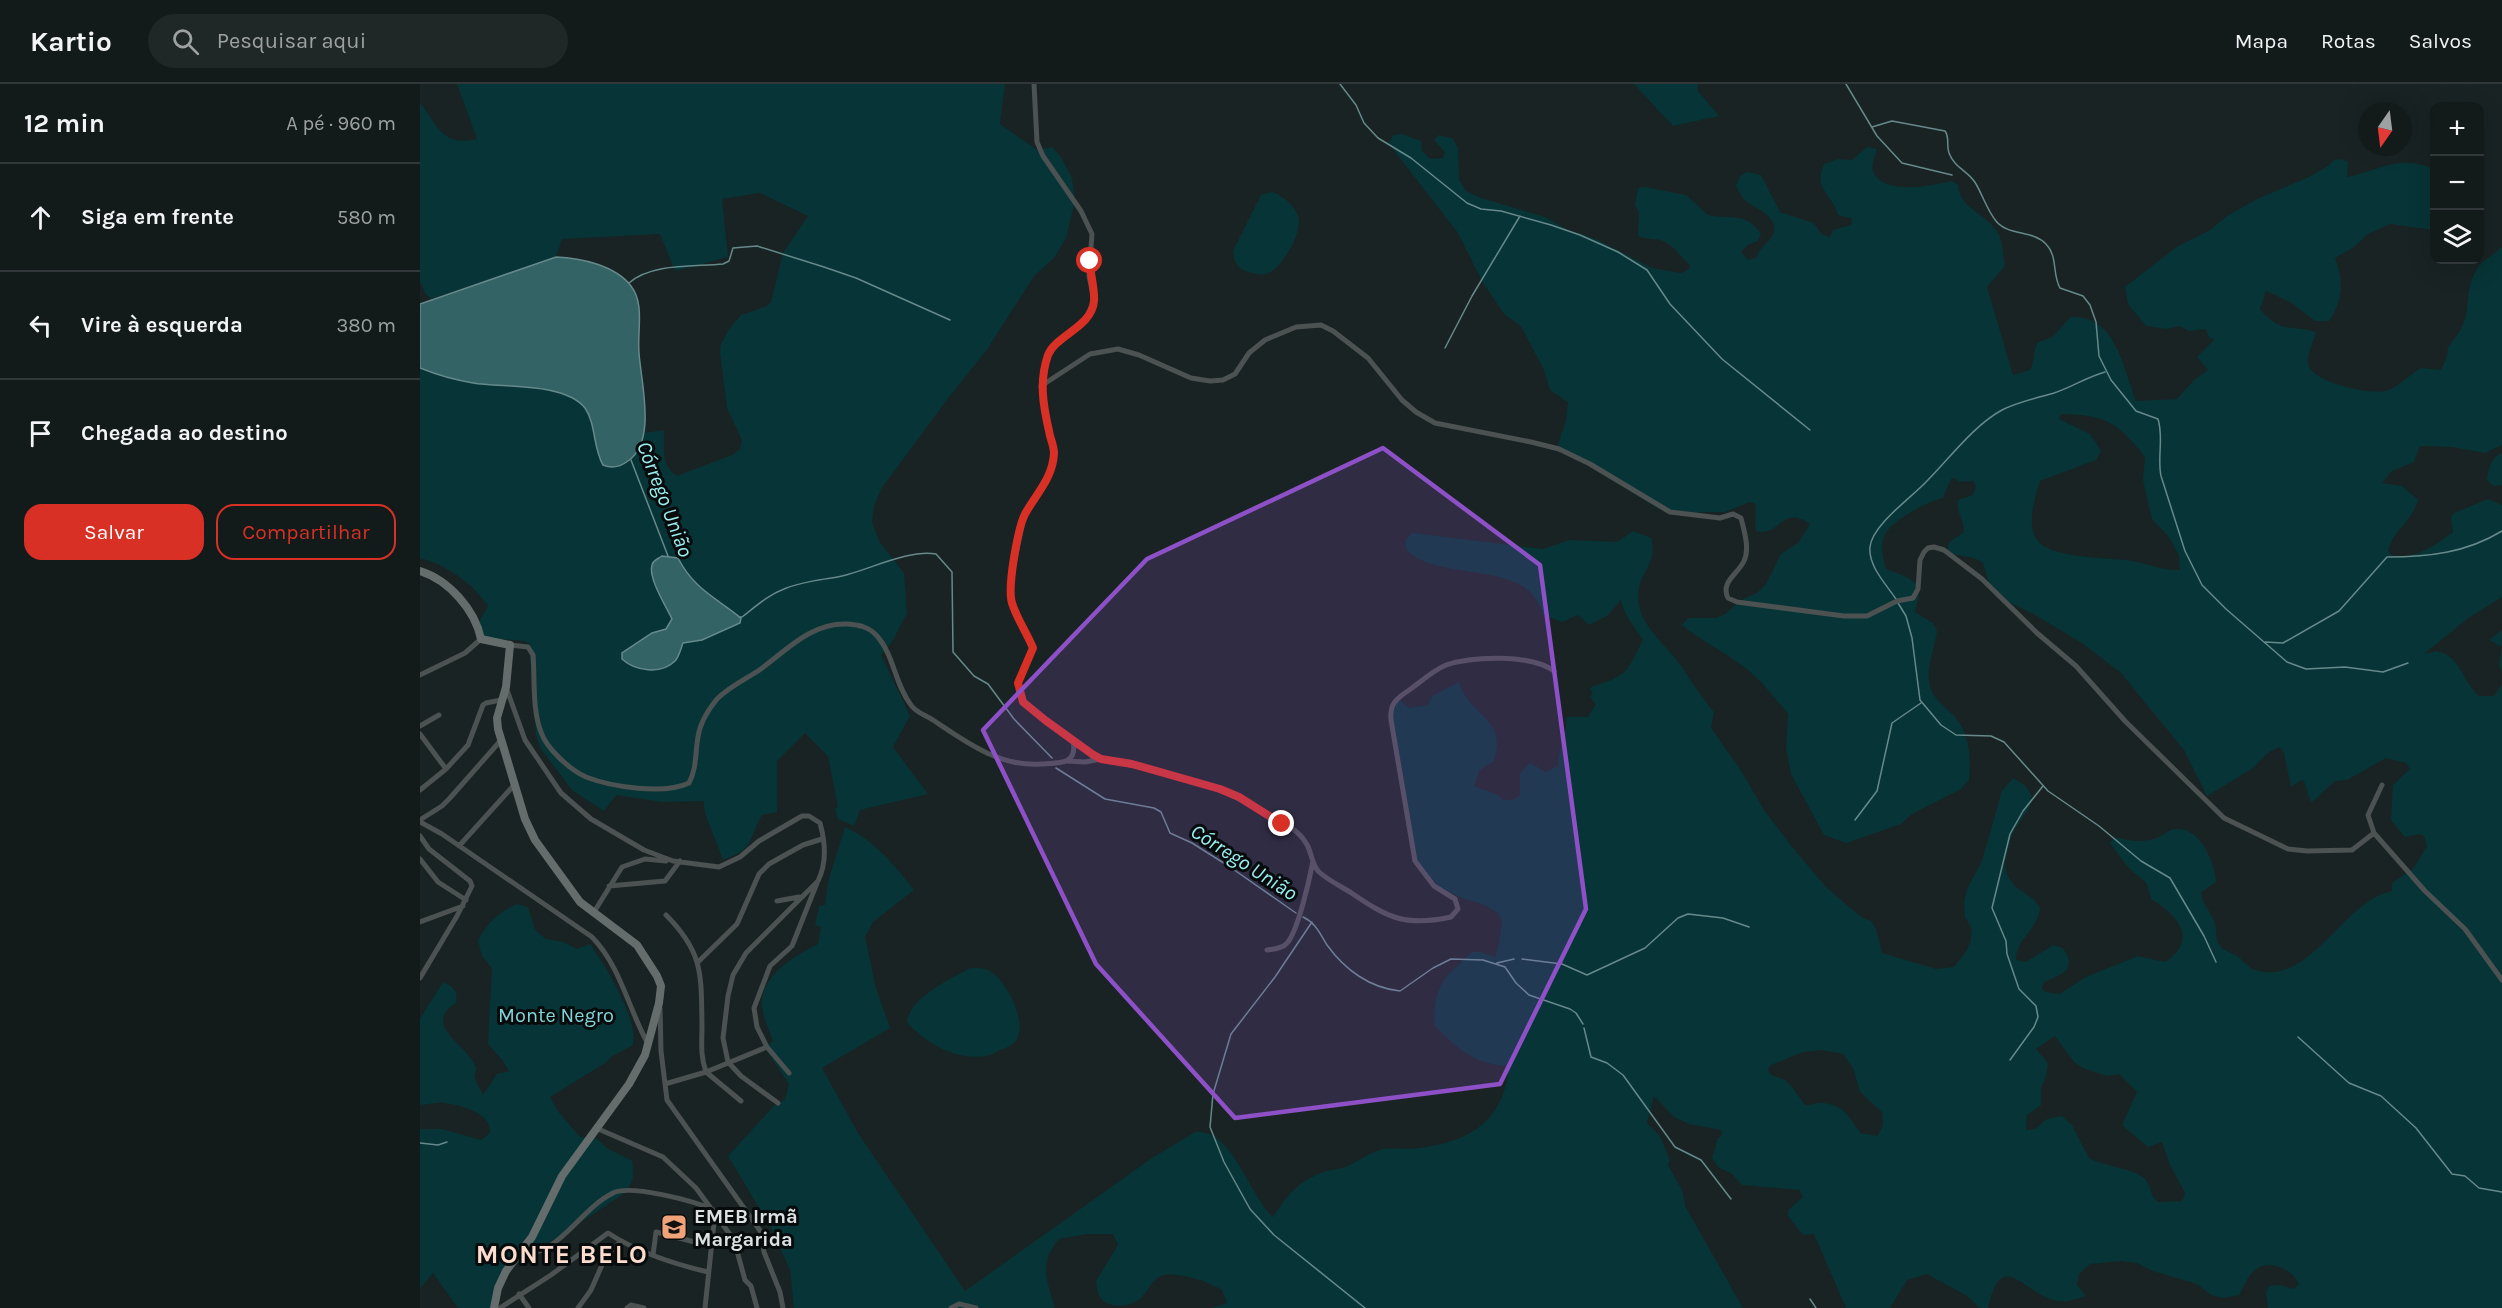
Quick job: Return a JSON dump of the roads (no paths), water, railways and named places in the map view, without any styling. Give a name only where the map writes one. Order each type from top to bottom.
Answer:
[{"type":"street","points":[[1034,84],[1037,142],[1043,156],[1087,222],[1092,234],[1093,246],[1089,276],[1094,300],[1086,320],[1049,352],[1041,386],[1054,450],[1053,463],[1047,480],[1024,516],[1010,583],[1010,596],[1033,648],[1018,683],[1023,702],[1101,759]]},
{"type":"street","points":[[1041,386],[1090,354],[1118,349],[1139,355],[1191,378],[1210,381],[1223,380],[1235,374],[1249,353],[1265,340],[1296,327],[1321,325],[1334,331],[1368,358],[1402,400],[1416,412],[1435,423],[1531,441],[1559,449],[1590,464],[1670,512],[1720,518],[1733,514],[1741,518],[1747,552],[1744,562],[1725,589],[1728,598],[1737,602],[1844,616],[1867,616],[1897,601],[1913,598],[1918,588],[1920,560],[1924,552],[1934,547],[1944,550],[1982,579],[2037,633],[2076,666],[2125,721],[2224,818],[2288,849],[2307,851],[2352,850],[2374,833]]},
{"type":"street","points":[[420,571],[438,580],[458,596],[467,607],[481,639]]},
{"type":"street","points":[[481,639],[528,647],[533,655],[539,724],[544,740],[576,771],[584,776],[608,783],[635,788],[673,788],[689,783],[696,761],[700,728],[717,699],[796,641],[814,631],[841,623],[866,627],[885,647],[911,707],[985,753],[1030,765],[1101,759],[1132,764],[1239,797],[1297,833],[1306,843],[1318,871],[1382,914],[1397,919],[1422,922],[1452,917],[1458,909],[1455,898],[1434,886],[1415,861],[1391,720],[1393,703],[1429,675],[1453,663],[1514,658],[1545,664],[1554,671]]},
{"type":"street","points":[[420,675],[465,653],[481,639]]},
{"type":"street","points":[[510,645],[506,687],[497,718],[525,819],[535,840],[580,902],[628,938],[644,954],[657,976],[661,986],[661,1051],[667,1100],[761,1232],[764,1252],[780,1292],[783,1308]]},
{"type":"street","points":[[506,687],[525,740],[561,793],[608,831],[644,850],[676,861]]},
{"type":"street","points":[[420,790],[446,770],[468,745],[483,705],[501,700]]},
{"type":"street","points":[[420,726],[439,715]]},
{"type":"street","points":[[420,734],[446,770]]},
{"type":"street","points":[[502,739],[442,806],[420,821],[565,920],[583,929],[600,945],[611,959],[637,1024],[649,1045]]},
{"type":"street","points":[[1066,761],[1073,755],[1072,740]]},
{"type":"street","points":[[459,846],[515,784]]},
{"type":"street","points":[[2382,785],[2368,815],[2374,833],[2425,891],[2465,929],[2502,980]]},
{"type":"street","points":[[594,912],[622,867],[645,860],[676,861],[719,867],[740,857],[759,841],[802,816],[809,816],[820,823],[825,861],[823,871],[792,946],[770,966],[754,1008],[757,1027],[767,1047],[789,1073]]},
{"type":"street","points":[[420,836],[429,849],[470,881],[471,890],[420,978]]},
{"type":"street","points":[[698,962],[737,924],[746,909],[759,874],[769,864],[803,845],[822,839]]},
{"type":"street","points":[[420,859],[438,882],[465,903]]},
{"type":"street","points":[[609,886],[665,881],[676,861]]},
{"type":"street","points":[[1267,950],[1284,946],[1291,938],[1309,883],[1312,861]]},
{"type":"street","points":[[778,1103],[741,1076],[728,1062],[723,1038],[728,996],[736,970],[746,952],[799,897],[818,881]]},
{"type":"street","points":[[777,901],[799,897]]},
{"type":"street","points":[[420,922],[465,903]]},
{"type":"street","points":[[666,915],[682,931],[698,962],[702,1023],[700,1048],[706,1071],[741,1101]]},
{"type":"street","points":[[494,1308],[498,1288],[516,1257],[532,1237],[562,1176],[629,1084],[649,1045],[660,1003]]},
{"type":"street","points":[[665,1084],[767,1047]]},
{"type":"street","points":[[596,1128],[663,1157],[696,1188],[734,1239],[745,1280],[751,1286],[757,1308]]},
{"type":"street","points":[[516,1257],[543,1250],[603,1199],[615,1192],[628,1189],[700,1204],[714,1211]]},
{"type":"street","points":[[705,1308],[714,1211]]},
{"type":"street","points":[[653,1255],[656,1232],[710,1246]]},
{"type":"street","points":[[500,1308],[551,1275],[608,1233],[653,1255],[708,1272]]},
{"type":"street","points":[[578,1308],[591,1290],[606,1256],[621,1241]]},
{"type":"street","points":[[519,1294],[530,1308]]},
{"type":"street","points":[[951,1308],[959,1304],[976,1308]]},
{"type":"street","points":[[627,1308],[631,1305],[644,1308]]},
{"type":"waterway","points":[[1340,84],[1356,105],[1364,123],[1378,138],[1411,158],[1467,203],[1481,209],[1501,211],[1580,235],[1618,252],[1647,270],[1670,304],[1722,359],[1810,430]]},
{"type":"waterway","points":[[1846,84],[1877,136],[1902,163],[1952,175]]},
{"type":"waterway","points":[[1872,127],[1892,121],[1945,131],[1948,150],[1952,158],[1973,180],[1996,221],[2007,229],[2041,240],[2050,249],[2060,288],[2083,296],[2090,305],[2096,322],[2099,356],[2111,380],[2136,411],[2158,419],[2161,476],[2185,551],[2202,585],[2287,662],[2306,669],[2345,667],[2383,672],[2408,663]]},
{"type":"waterway","points":[[1445,348],[1472,296],[1520,216]]},
{"type":"waterway","points":[[629,283],[649,272],[661,269],[723,264],[729,261],[733,248],[757,246],[856,278],[950,320]]},
{"type":"waterway","points":[[1896,599],[1878,574],[1870,554],[1872,539],[1885,521],[1972,433],[1992,416],[2014,405],[2054,393],[2105,372]]},
{"type":"waterway","name":"Córrego União","points":[[631,460],[668,556]]},
{"type":"waterway","points":[[2265,642],[2283,643],[2339,611],[2387,557],[2417,556],[2461,549],[2502,531]]},
{"type":"waterway","name":"Córrego União","points":[[739,617],[762,601],[791,586],[842,576],[914,554],[936,554],[952,572],[953,652],[974,676],[988,684],[1014,719],[1052,758]]},
{"type":"waterway","points":[[1898,603],[1906,616],[1912,638],[1920,700],[1941,725],[1956,735],[1991,736],[2004,742],[2048,791],[2099,826],[2141,861],[2170,878],[2204,936],[2216,962]]},
{"type":"waterway","points":[[1855,820],[1877,791],[1892,723],[1921,703]]},
{"type":"waterway","name":"Córrego União","points":[[1056,768],[1105,799],[1154,808],[1161,812],[1170,833],[1192,843],[1230,867],[1296,913]]},
{"type":"waterway","points":[[2010,1060],[2034,1027],[2038,1017],[2036,1006],[2019,989],[2007,954],[2006,941],[1992,908],[2010,834],[2023,811],[2043,786]]},
{"type":"waterway","points":[[1522,959],[1562,964],[1587,975],[1645,948],[1678,918],[1688,914],[1723,918],[1749,927]]},
{"type":"waterway","name":"Córrego União","points":[[1303,917],[1314,926],[1334,954],[1350,970],[1378,986],[1400,991],[1433,968],[1451,959],[1483,960],[1505,967],[1516,983],[1529,995],[1570,1009],[1576,1013],[1583,1024]]},
{"type":"waterway","points":[[1312,922],[1275,977],[1231,1034],[1213,1094],[1210,1127],[1224,1162],[1250,1209],[1274,1235],[1365,1308]]},
{"type":"waterway","points":[[1497,963],[1514,959]]},
{"type":"waterway","points":[[1584,1028],[1591,1057],[1607,1063],[1623,1075],[1675,1147],[1701,1160],[1731,1199]]},
{"type":"waterway","points":[[2298,1037],[2349,1083],[2381,1096],[2416,1128],[2452,1174],[2465,1176],[2479,1188],[2502,1192]]},
{"type":"waterway","points":[[420,1143],[438,1145],[447,1142]]},
{"type":"waterway","points":[[1810,1299],[1816,1308]]},
{"type":"place","name":"EMEB Irmã Margarida","points":[[674,1227]]},
{"type":"district","name":"MONTE BELO","points":[[562,1254]]},
{"type":"park label","name":"Monte Negro","points":[[556,1015]]}]
